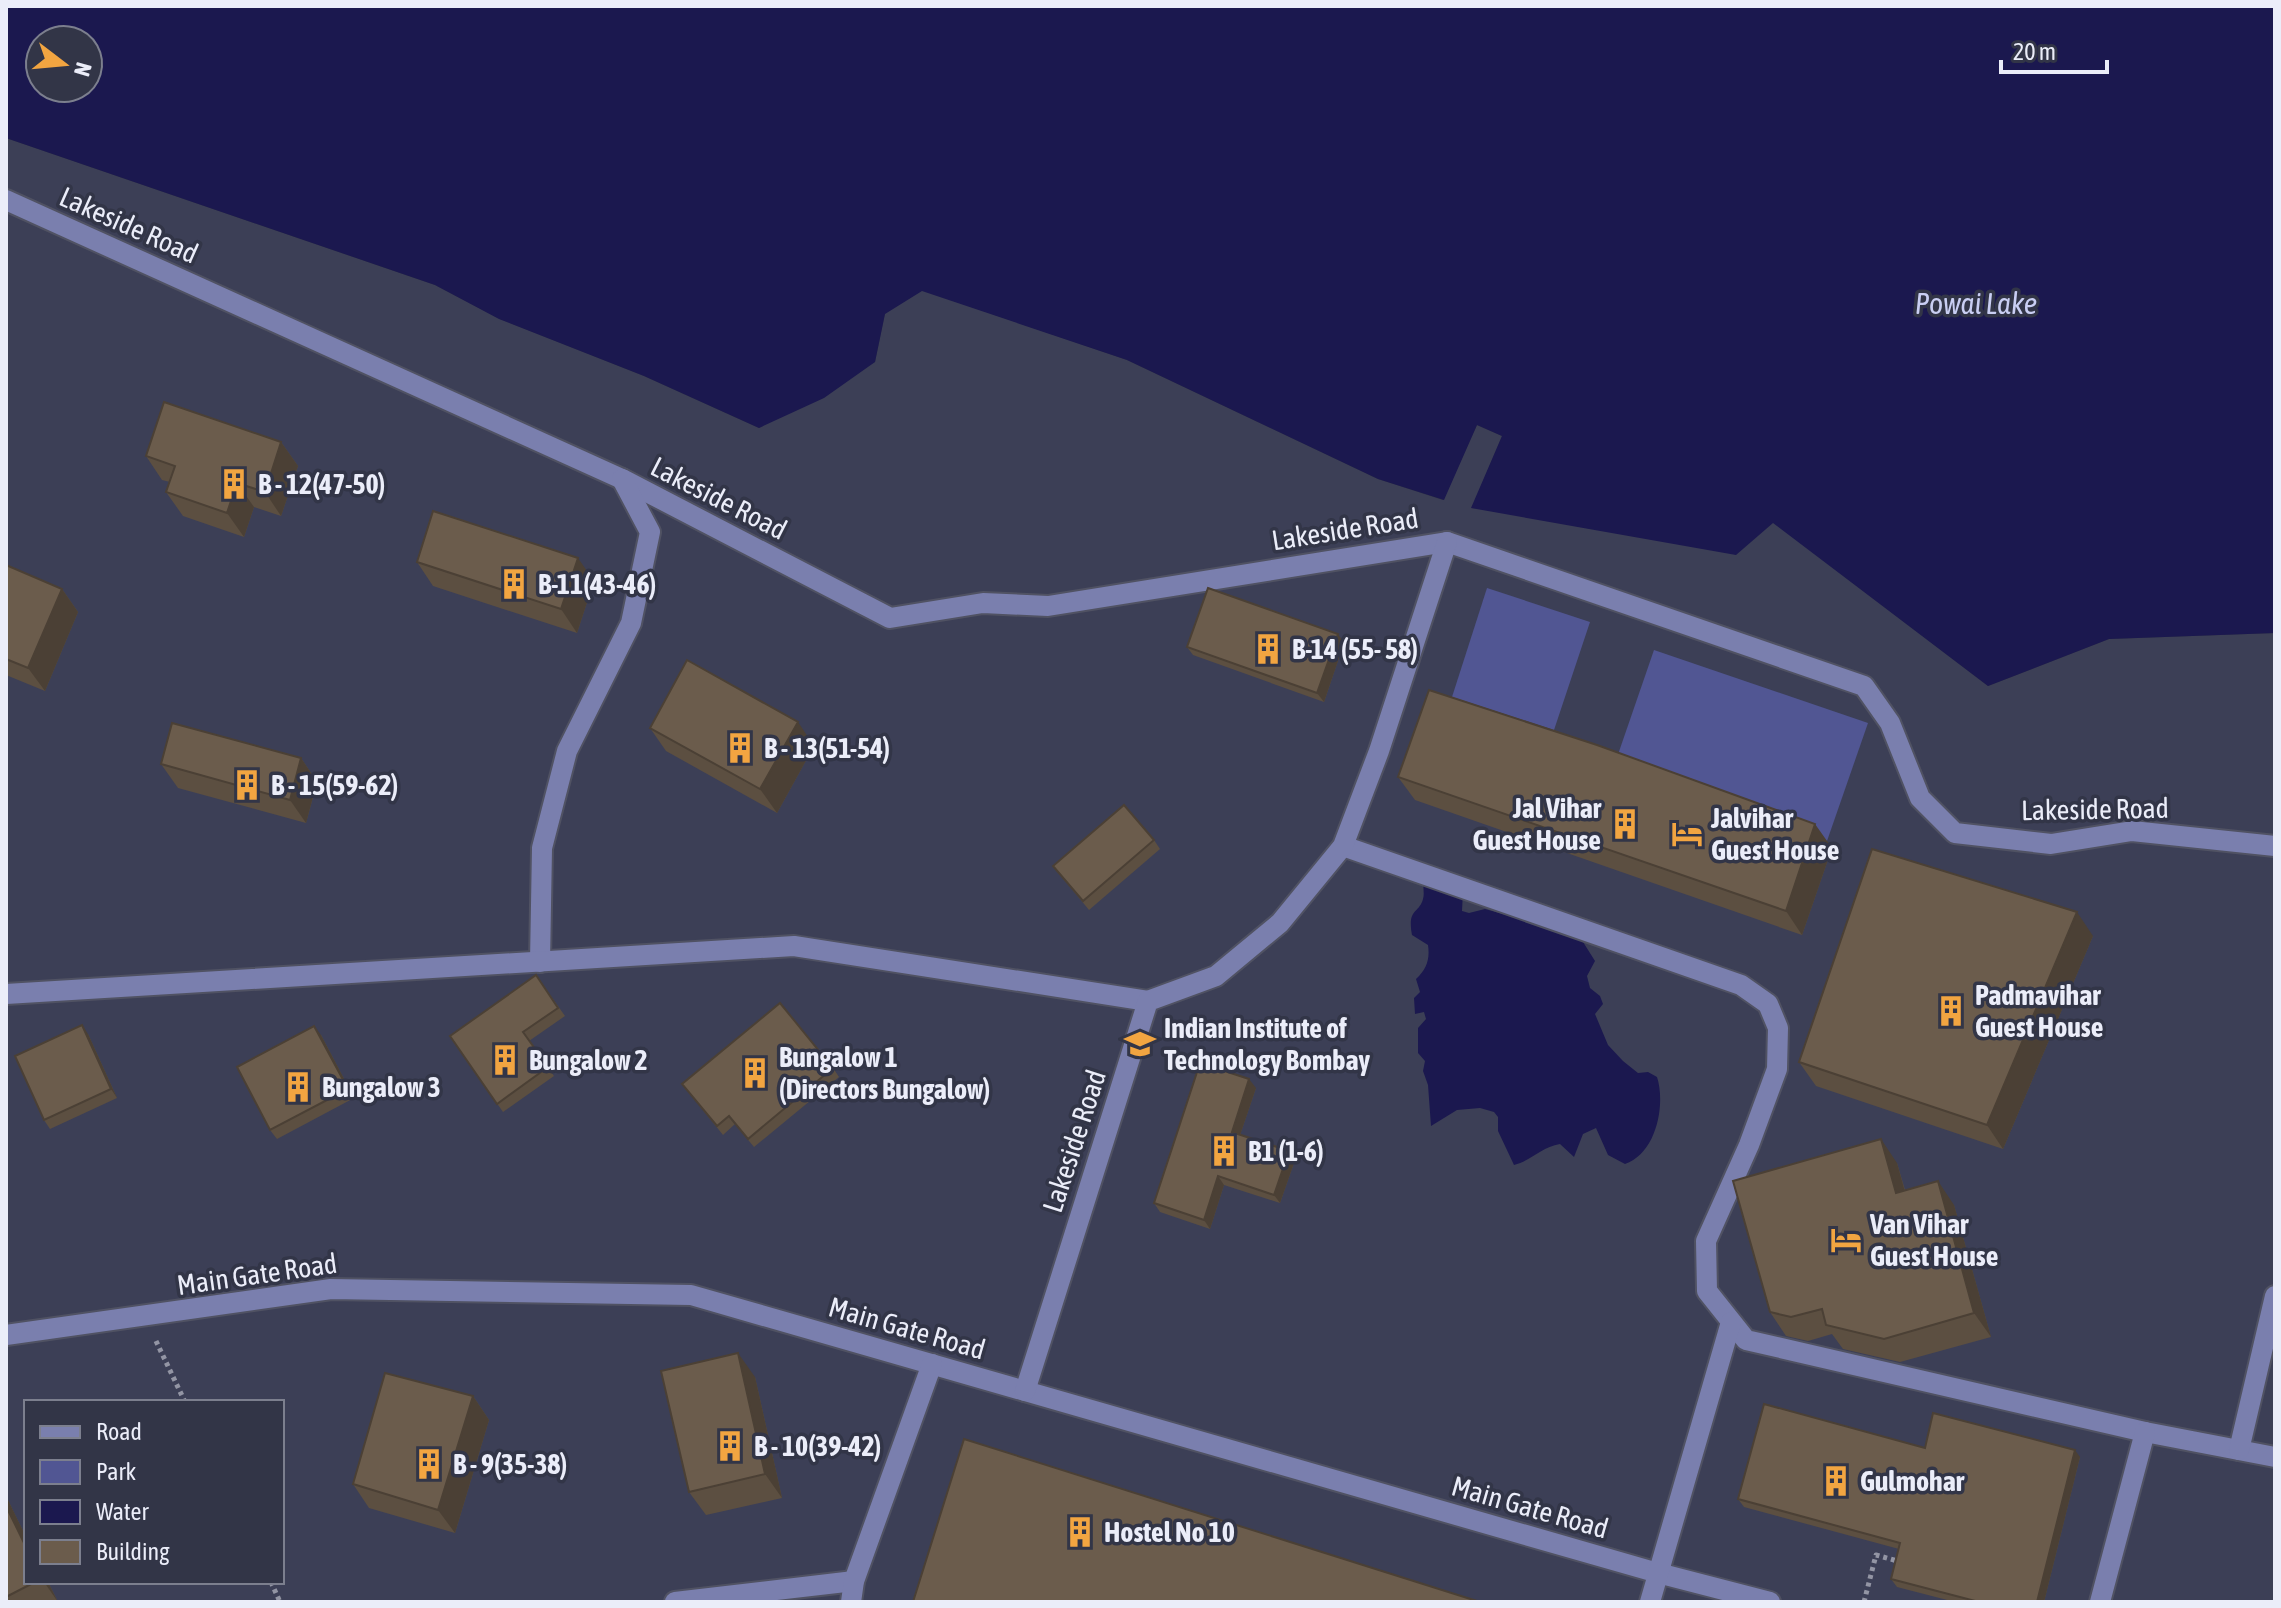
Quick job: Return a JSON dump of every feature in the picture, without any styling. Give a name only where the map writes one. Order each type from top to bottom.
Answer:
[{"type":"lane","name":"Lakeside Road","points":[[6,200],[622,479],[890,618],[983,603],[1048,606],[1447,542],[1864,686],[1890,723],[1920,798],[1955,833],[2051,844],[2132,831],[2275,846]]},
{"type":"lane","points":[[540,962],[542,848],[567,751],[631,623],[650,532],[622,479]]},
{"type":"lane","name":"Lakeside Road","points":[[1025,1391],[1148,1001],[1216,976],[1280,923],[1343,846],[1379,751],[1447,542]]},
{"type":"lane","points":[[1343,846],[1741,985],[1768,1004],[1778,1028],[1777,1069],[1749,1145],[1706,1241],[1707,1291],[1746,1340],[2145,1432],[2275,1457]]},
{"type":"lane","points":[[6,994],[794,946],[1148,1001]]},
{"type":"lane","name":"Main Gate Road","points":[[6,1335],[331,1289],[691,1295],[1658,1573],[1770,1602]]},
{"type":"lane","points":[[2239,1450],[2275,1296]]},
{"type":"lane","points":[[1650,1602],[1731,1322]]},
{"type":"lane","points":[[851,1602],[854,1581],[932,1364]]},
{"type":"lane","points":[[2100,1602],[2145,1432]]},
{"type":"lane","points":[[675,1602],[854,1581]]},
{"type":"path","points":[[145,1317],[184,1400]]},
{"type":"path","points":[[1864,1602],[1876,1555],[1912,1565]]},
{"type":"shaded area","name":"Indian Institute of Technology Bombay","points":[[6,138],[435,285],[500,319],[644,376],[759,428],[875,362],[885,313],[922,290],[1127,360],[1378,479],[1443,500],[1477,425],[1502,436],[1472,508],[1773,522],[1988,686],[2109,639],[2275,633],[2275,1602],[6,1602]]},
{"type":"green space","points":[[1487,588],[1590,622],[1554,730],[1452,697]]},
{"type":"green space","points":[[1654,650],[1868,723],[1827,841],[1613,769]]},
{"type":"water","name":"Powai Lake","points":[[6,6],[2275,6],[2275,633],[2109,639],[1988,686],[1773,523],[1736,555],[1471,508],[1502,436],[1477,425],[1444,500],[1378,479],[1127,360],[922,291],[885,314],[875,362],[824,398],[759,428],[644,376],[499,319],[435,285],[6,138]]},
{"type":"water","points":[[1424,878],[1463,891],[1462,911],[1469,913],[1485,909],[1510,916],[1527,916],[1578,934],[1595,961],[1587,976],[1590,988],[1600,996],[1603,1004],[1595,1014],[1608,1045],[1638,1073],[1648,1072],[1657,1077],[1660,1101],[1656,1127],[1636,1159],[1625,1164],[1608,1155],[1596,1128],[1583,1134],[1574,1157],[1560,1144],[1514,1165],[1498,1131],[1498,1117],[1494,1112],[1480,1108],[1457,1110],[1431,1126],[1428,1085],[1423,1071],[1425,1061],[1418,1053],[1418,1028],[1426,1019],[1424,1012],[1415,1014],[1414,998],[1420,992],[1416,979],[1427,964],[1428,945],[1412,935],[1411,926],[1412,916],[1423,899]]},
{"type":"building","name":"B - 12(47-50)","points":[[164,402],[281,442],[265,492],[237,483],[227,513],[166,492],[175,466],[146,456]]},
{"type":"building","points":[[433,511],[578,558],[561,609],[417,562]]},
{"type":"building","points":[[6,565],[62,589],[28,668],[6,659]]},
{"type":"building","name":"B-14 (55- 58)","points":[[1208,588],[1338,634],[1317,693],[1187,647]]},
{"type":"building","name":"B - 13(51-54)","points":[[687,660],[798,722],[760,789],[650,728]]},
{"type":"building","name":"Jal Vihar Guest House","points":[[1429,690],[1597,745],[1815,824],[1786,911],[1398,777]]},
{"type":"building","points":[[172,723],[301,758],[290,800],[161,764]]},
{"type":"building","points":[[1124,805],[1154,840],[1083,901],[1053,866]]},
{"type":"building","name":"Padmavihar Guest House","points":[[1872,849],[2077,912],[1987,1125],[1799,1062]]},
{"type":"building","name":"Bungalow 2","points":[[536,975],[558,1008],[523,1032],[548,1067],[497,1104],[450,1036]]},
{"type":"building","name":"Bungalow 1 (Directors Bungalow)","points":[[780,1003],[833,1068],[748,1139],[729,1116],[717,1126],[682,1084]]},
{"type":"building","points":[[82,1025],[111,1089],[44,1120],[15,1056]]},
{"type":"building","name":"Bungalow 3","points":[[314,1026],[348,1089],[270,1130],[237,1067]]},
{"type":"building","name":"B1 (1-6)","points":[[1200,1063],[1249,1079],[1232,1132],[1289,1151],[1274,1195],[1218,1176],[1204,1220],[1154,1203]]},
{"type":"building","points":[[1881,1139],[1896,1193],[1938,1181],[1974,1313],[1884,1339],[1826,1325],[1822,1309],[1791,1317],[1770,1312],[1733,1181]]},
{"type":"building","name":"B - 10(39-42)","points":[[738,1353],[765,1474],[689,1492],[661,1371]]},
{"type":"building","name":"B - 9(35-38)","points":[[385,1373],[473,1396],[438,1510],[353,1484]]},
{"type":"building","points":[[1764,1404],[1925,1448],[1933,1413],[2075,1450],[2037,1602],[1979,1602],[1891,1579],[1900,1543],[1738,1499]]},
{"type":"building","name":"Hostel No 10","points":[[964,1439],[1480,1602],[913,1602]]},
{"type":"building","points":[[6,1506],[24,1543],[24,1584],[31,1584],[6,1597]]},
{"type":"place","name":"B - 12(47-50)","points":[[234,484]]},
{"type":"place","name":"B-11(43-46)","points":[[514,584]]},
{"type":"place","name":"B-14 (55- 58)","points":[[1268,649]]},
{"type":"place","name":"B - 13(51-54)","points":[[740,748]]},
{"type":"place","name":"B - 15(59-62)","points":[[247,785]]},
{"type":"place","name":"Jal Vihar Guest House","points":[[1625,824]]},
{"type":"place","name":"Jalvihar Guest House","points":[[1687,834]]},
{"type":"place","name":"Padmavihar Guest House","points":[[1951,1011]]},
{"type":"place","name":"Indian Institute of Technology Bombay","points":[[1140,1044]]},
{"type":"place","name":"Bungalow 2","points":[[505,1060]]},
{"type":"place","name":"Bungalow 1 (Directors Bungalow)","points":[[755,1073]]},
{"type":"place","name":"Bungalow 3","points":[[298,1087]]},
{"type":"place","name":"B1 (1-6)","points":[[1224,1151]]},
{"type":"place","name":"Van Vihar Guest House","points":[[1846,1240]]},
{"type":"place","name":"B - 10(39-42)","points":[[730,1446]]},
{"type":"place","name":"B - 9(35-38)","points":[[429,1464]]},
{"type":"place","name":"Gulmohar","points":[[1836,1481]]},
{"type":"place","name":"Hostel No 10","points":[[1080,1532]]}]
